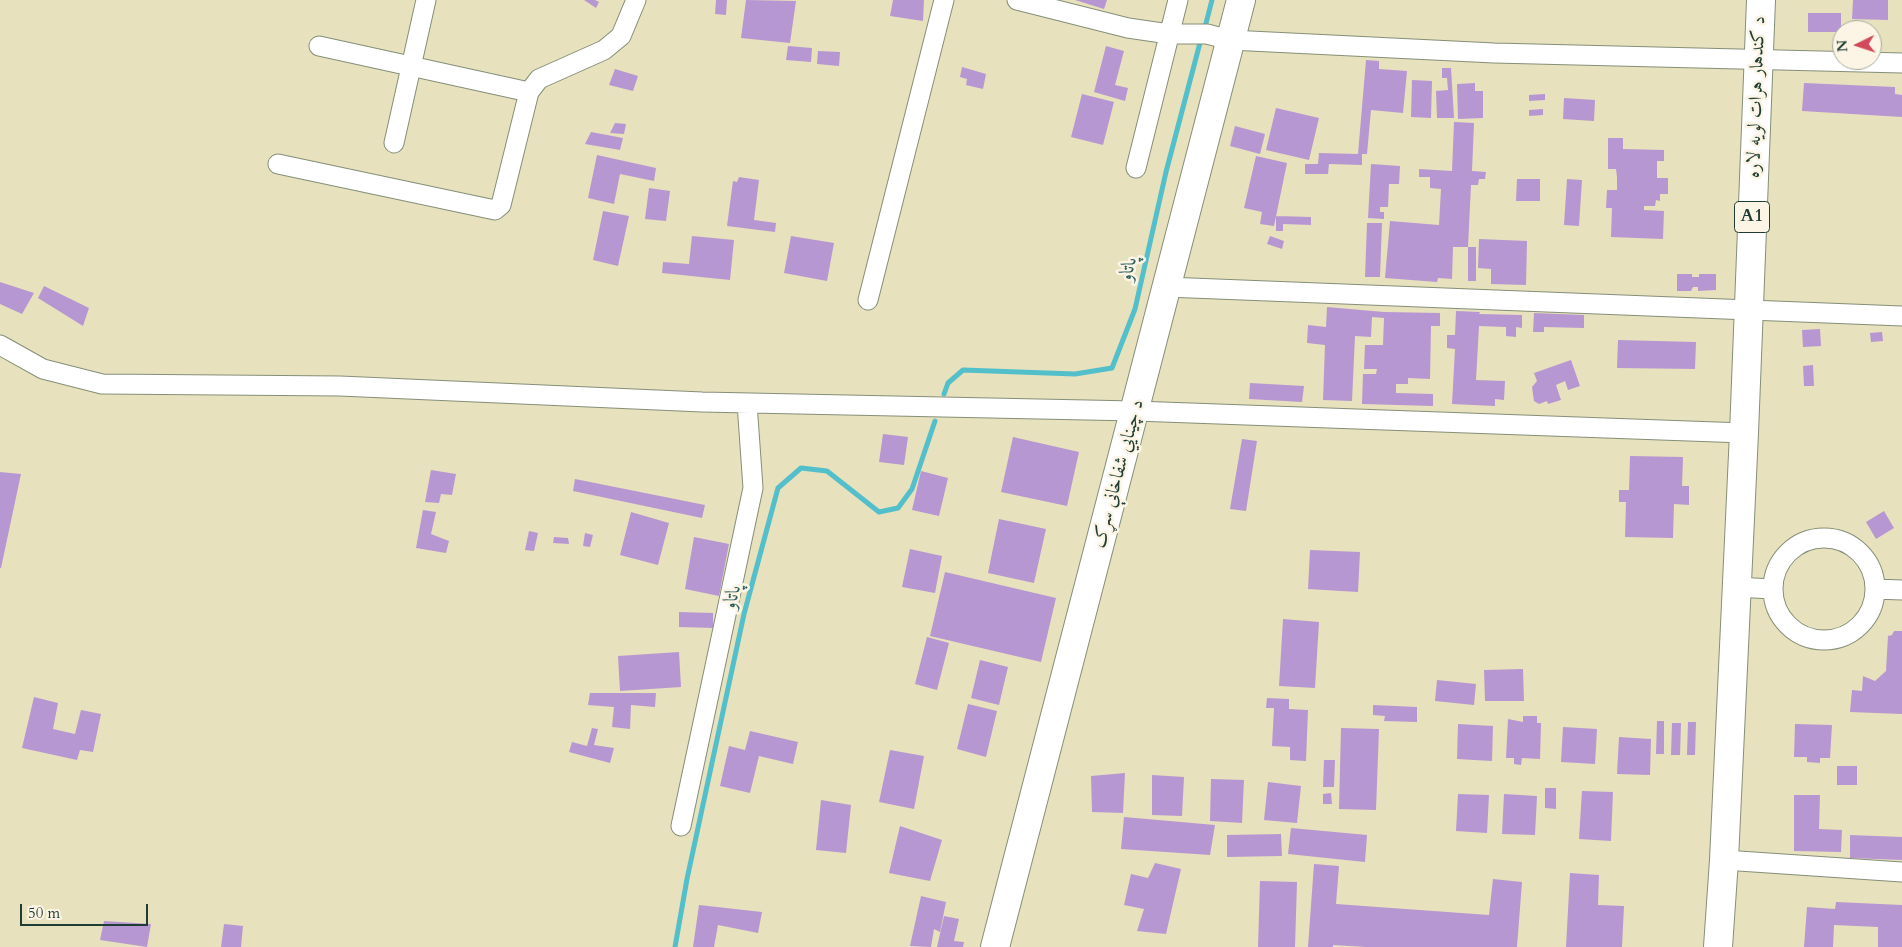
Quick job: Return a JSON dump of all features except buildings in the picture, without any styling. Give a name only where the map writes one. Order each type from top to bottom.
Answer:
[{"type":"main road","name":"د چينايي شفاخانې سړک","points":[[995,947],[1166,287],[1219,37],[1241,0]]},
{"type":"main road","name":"د کندهار هرات لویه لاره","points":[[1718,947],[1724,860],[1744,433],[1761,0]]},
{"type":"street","points":[[394,143],[426,0]]},
{"type":"street","points":[[278,164],[495,210],[501,205],[529,92],[539,79],[604,50],[621,36],[636,0]]},
{"type":"street","points":[[868,300],[944,0]]},
{"type":"street","points":[[1016,0],[1128,28],[1219,37],[1494,53],[1759,61],[1902,63]]},
{"type":"street","points":[[1136,168],[1178,34],[1178,0]]},
{"type":"street","points":[[319,46],[529,92]]},
{"type":"street","points":[[1166,287],[1902,316]]},
{"type":"street","points":[[0,345],[43,369],[102,384],[340,386],[747,403],[1135,411],[1744,433]]},
{"type":"street","points":[[681,826],[753,488],[747,403]]},
{"type":"street","points":[[1815,538],[1832,538],[1849,544],[1863,555],[1872,571],[1875,589],[1873,605],[1866,619],[1854,631],[1840,638],[1824,641],[1808,638],[1794,631],[1782,619],[1774,605],[1772,589],[1775,571],[1784,555],[1798,544],[1815,538]]},
{"type":"street","points":[[1737,587],[1772,589]]},
{"type":"street","points":[[1875,589],[1902,590]]},
{"type":"street","points":[[1724,860],[1902,872]]},
{"type":"waterway","name":"پاتاو","points":[[1204,31],[1212,0]]},
{"type":"waterway","name":"پاتاو","points":[[944,394],[948,383],[963,370],[1075,374],[1112,368],[1135,309],[1166,172],[1201,39]]},
{"type":"waterway","name":"پاتاو","points":[[675,947],[687,879],[744,614],[778,488],[801,468],[827,471],[879,512],[898,508],[912,489],[935,421]]}]
